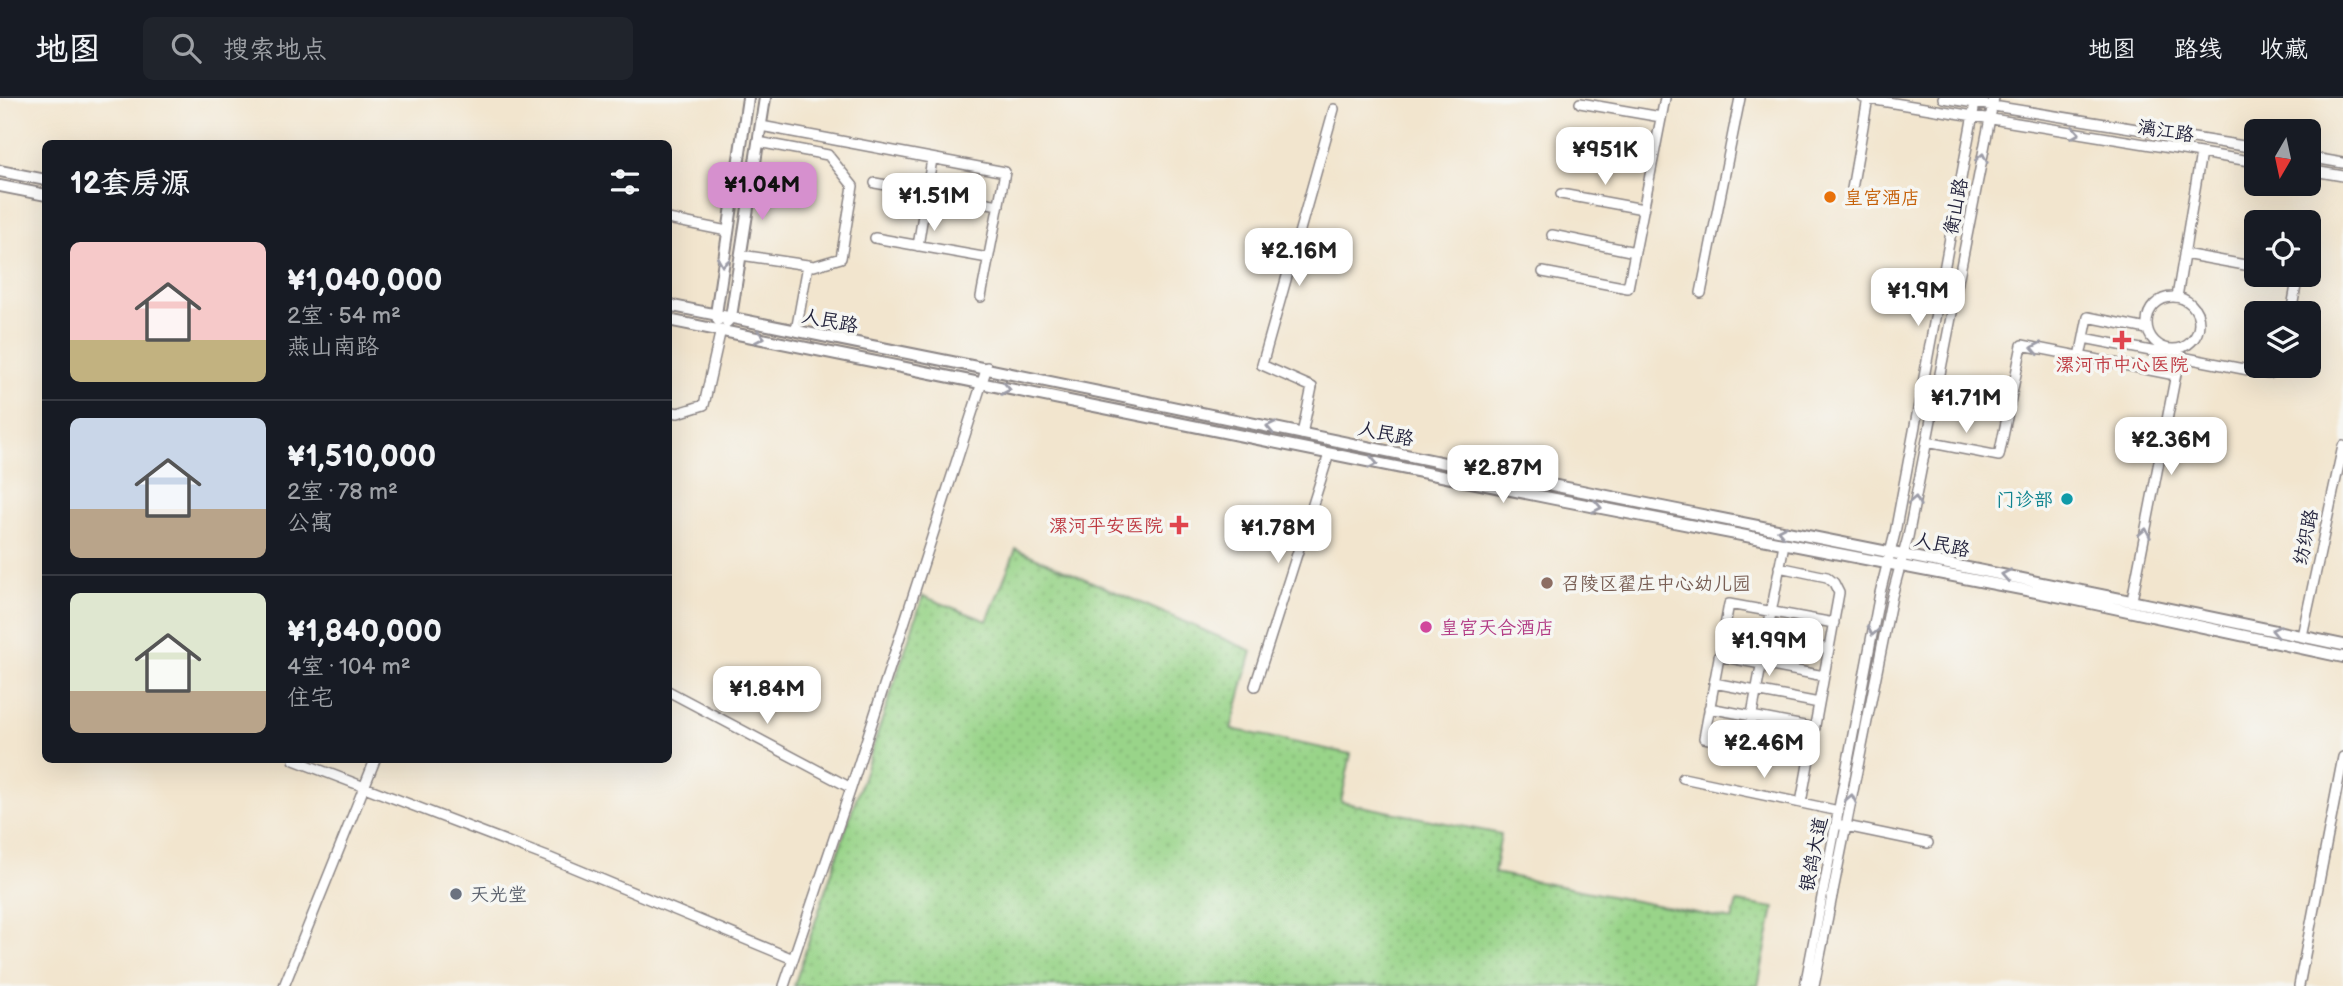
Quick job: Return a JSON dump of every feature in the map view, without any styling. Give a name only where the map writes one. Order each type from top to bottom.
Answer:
[{"type":"main road","points":[[748,98],[716,314],[721,329],[732,317],[765,98]]},
{"type":"main road","points":[[0,171],[42,179]]},
{"type":"main road","points":[[0,186],[42,194]]},
{"type":"main road","name":"人民路","points":[[672,306],[1891,551],[2050,589],[2300,642],[2343,645]]},
{"type":"main road","name":"人民路","points":[[672,321],[1900,568],[2132,600],[2300,642],[2343,657]]},
{"type":"street","points":[[1544,272],[1628,288],[1665,98]]},
{"type":"street","points":[[1701,293],[1740,98]]},
{"type":"street","points":[[1852,189],[1866,98]]},
{"type":"street","name":"漓江路","points":[[1866,98],[2244,160]]},
{"type":"street","name":"漓江路","points":[[1943,98],[1993,102],[2244,146]]},
{"type":"street","name":"衡山路","points":[[1887,565],[1975,101]]},
{"type":"street","name":"衡山路","points":[[1900,568],[1905,554],[1993,102]]},
{"type":"street","points":[[1580,103],[1661,117]]},
{"type":"street","points":[[1302,434],[1312,387],[1262,365],[1334,109]]},
{"type":"street","points":[[761,126],[1005,172],[981,297]]},
{"type":"street","points":[[741,255],[814,266],[841,258],[853,186],[828,155],[758,142]]},
{"type":"street","points":[[1574,144],[1653,158]]},
{"type":"street","points":[[2177,297],[2201,153]]},
{"type":"street","points":[[918,246],[932,159]]},
{"type":"street","points":[[2321,159],[2343,163]]},
{"type":"street","points":[[2321,172],[2343,176]]},
{"type":"street","points":[[875,183],[999,205]]},
{"type":"street","points":[[1561,194],[1643,209]]},
{"type":"street","points":[[672,220],[727,231]]},
{"type":"street","points":[[1552,235],[1635,252]]},
{"type":"street","points":[[875,238],[988,258]]},
{"type":"street","points":[[2184,254],[2244,265]]},
{"type":"street","points":[[796,331],[808,265]]},
{"type":"street","points":[[2132,600],[2180,353],[2195,338],[2199,321],[2193,305],[2177,297],[2160,300],[2149,312],[2147,329],[2151,337],[2164,348],[2180,353],[2244,368]]},
{"type":"street","points":[[2080,357],[2088,317],[2147,329]]},
{"type":"street","points":[[672,412],[678,413],[704,405],[721,329]]},
{"type":"street","points":[[2084,338],[2180,353]]},
{"type":"street","points":[[1927,442],[1999,456],[2022,345],[2175,375]]},
{"type":"street","points":[[784,986],[987,367]]},
{"type":"street","name":"纺织路","points":[[2300,642],[2343,446]]},
{"type":"street","points":[[1255,686],[1329,454]]},
{"type":"street","points":[[1746,746],[1784,544]]},
{"type":"street","name":"银鸽大道","points":[[1814,986],[1841,825],[1839,811],[1887,565]]},
{"type":"street","points":[[1779,567],[1827,577],[1839,593],[1801,803]]},
{"type":"street","name":"银鸽大道","points":[[1805,986],[1900,568]]},
{"type":"street","points":[[1810,758],[1704,737],[1729,604],[1833,623]]},
{"type":"street","points":[[1724,629],[1829,649]]},
{"type":"street","points":[[1719,656],[1824,676]]},
{"type":"street","points":[[1714,682],[1819,703]]},
{"type":"street","points":[[672,693],[851,788]]},
{"type":"street","points":[[1709,708],[1815,728]]},
{"type":"street","points":[[2299,986],[2343,757]]},
{"type":"street","points":[[303,763],[550,858],[793,959]]},
{"type":"street","points":[[284,986],[374,763]]},
{"type":"street","points":[[1683,778],[1839,811]]},
{"type":"street","points":[[1841,825],[1928,843]]},
{"type":"green space","points":[[1016,549],[1252,651],[1231,729],[1351,754],[1341,802],[1501,834],[1494,873],[1732,920],[1737,902],[1774,908],[1758,986],[794,986],[923,596],[987,621]]},
{"type":"place","name":"皇宫酒店","points":[[1830,197]]},
{"type":"place","name":"漯河市中心医院","points":[[2122,340]]},
{"type":"place","name":"门诊部","points":[[2067,499]]},
{"type":"place","name":"漯河平安医院","points":[[1179,525]]},
{"type":"place","name":"召陵区翟庄中心幼儿园","points":[[1547,583]]},
{"type":"place","name":"皇宫天合酒店","points":[[1426,627]]},
{"type":"place","name":"天光堂","points":[[456,894]]}]
